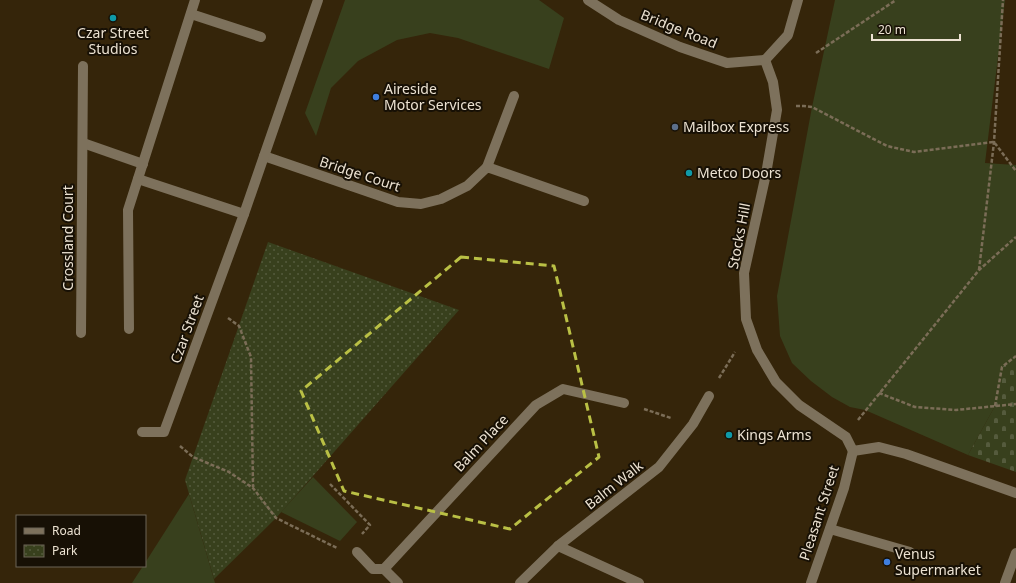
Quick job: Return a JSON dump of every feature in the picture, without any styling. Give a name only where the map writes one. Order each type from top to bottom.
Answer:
[{"type":"street","points":[[129,329],[128,210],[195,0]]},
{"type":"street","name":"Czar Street","points":[[164,432],[244,214],[318,0]]},
{"type":"street","name":"Bridge Road","points":[[588,0],[619,20],[680,47],[727,62],[765,60]]},
{"type":"street","points":[[765,60],[788,35],[798,0]]},
{"type":"street","points":[[191,14],[261,37]]},
{"type":"street","name":"Stocks Hill","points":[[765,60],[773,82],[777,110],[766,174],[744,273],[746,319],[757,350],[776,382],[799,404],[846,437],[853,451]]},
{"type":"street","name":"Crossland Court","points":[[81,333],[83,66]]},
{"type":"street","name":"Bridge Court","points":[[264,156],[398,202],[421,204],[441,199],[467,186],[487,168],[514,96]]},
{"type":"street","points":[[83,142],[143,164]]},
{"type":"street","points":[[487,168],[584,201]]},
{"type":"street","points":[[138,179],[244,214]]},
{"type":"street","name":"Balm Place","points":[[384,569],[536,405],[563,390],[624,403]]},
{"type":"street","name":"Balm Walk","points":[[520,583],[558,546],[659,468],[693,424],[709,396]]},
{"type":"street","points":[[142,432],[164,432]]},
{"type":"street","points":[[853,451],[879,447],[892,450],[1016,493]]},
{"type":"street","name":"Pleasant Street","points":[[811,583],[844,488],[853,451]]},
{"type":"street","points":[[830,529],[910,552]]},
{"type":"street","points":[[558,546],[639,583]]},
{"type":"street","points":[[354,549],[373,569],[384,569],[398,583]]},
{"type":"street","points":[[1005,583],[1016,553]]},
{"type":"path","points":[[816,53],[896,0]]},
{"type":"path","points":[[979,270],[994,142],[1003,0]]},
{"type":"path","points":[[804,106],[812,107],[887,146],[914,152],[994,142]]},
{"type":"path","points":[[994,142],[1016,171]]},
{"type":"path","points":[[846,437],[859,418],[979,270],[1016,237]]},
{"type":"path","points":[[211,305],[239,326],[251,357],[253,488]]},
{"type":"path","points":[[709,396],[749,328]]},
{"type":"path","points":[[995,406],[1002,367],[1016,356]]},
{"type":"path","points":[[879,393],[915,407],[956,410],[1016,404]]},
{"type":"path","points":[[624,403],[693,424]]},
{"type":"path","points":[[164,432],[193,457],[229,472],[253,488],[276,518],[345,552],[354,549],[370,525],[330,484]]},
{"type":"highlighted area","points":[[461,257],[554,266],[599,457],[510,529],[344,491],[301,391]]},
{"type":"green space","points":[[345,0],[539,0],[564,18],[549,69],[458,38],[430,33],[397,40],[358,61],[331,88],[316,136],[305,113]]},
{"type":"green space","points":[[835,0],[1005,0],[985,163],[1016,165],[1016,356],[1002,367],[995,406],[968,455],[865,410],[850,407],[832,397],[811,381],[792,363],[780,336],[777,296],[812,107]]},
{"type":"green space","points":[[268,242],[459,310],[276,518],[214,579],[185,480]]},
{"type":"green space","points":[[1016,356],[1016,472],[968,455],[995,406],[1002,367]]},
{"type":"green space","points":[[313,477],[357,522],[340,541],[281,512]]},
{"type":"green space","points":[[189,494],[215,583],[132,583],[142,567],[146,567],[146,561]]},
{"type":"place","name":"Czar Street Studios","points":[[113,18]]},
{"type":"place","name":"Aireside Motor Services","points":[[376,97]]},
{"type":"place","name":"Mailbox Express","points":[[675,127]]},
{"type":"place","name":"Metco Doors","points":[[689,173]]},
{"type":"place","name":"Kings Arms","points":[[729,435]]},
{"type":"place","name":"Venus Supermarket","points":[[887,562]]}]
